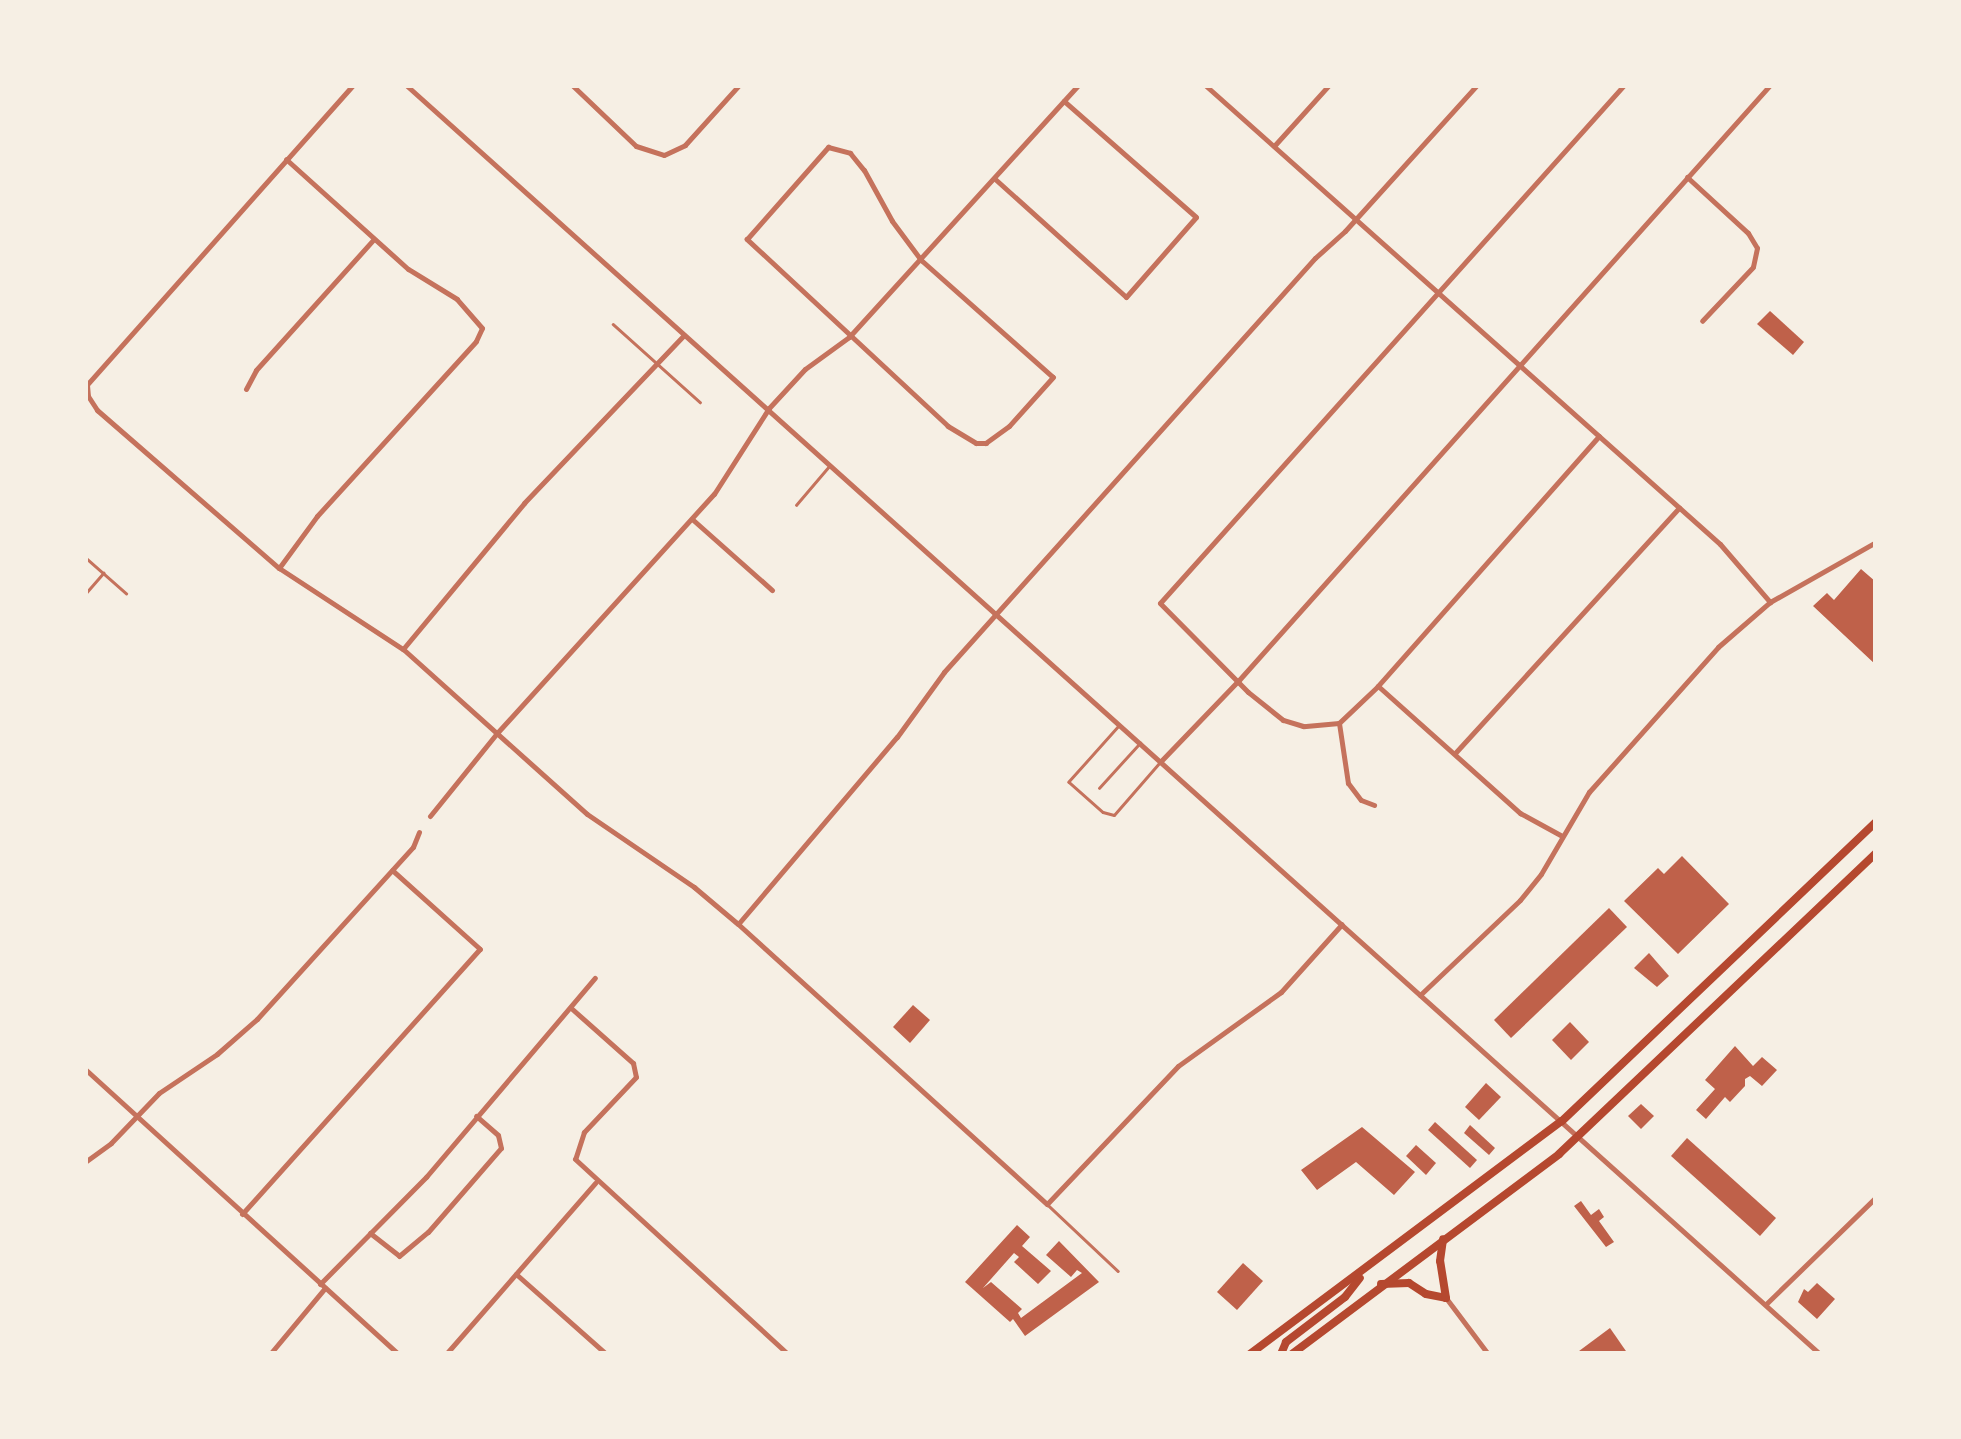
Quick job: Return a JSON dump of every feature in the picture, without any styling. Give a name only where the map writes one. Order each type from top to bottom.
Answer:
[{"type":"main road","points":[[1250,1354],[1562,1121],[1876,822]]},
{"type":"main road","points":[[1292,1354],[1579,1136],[1876,853]]},
{"type":"main road","points":[[1381,1284],[1409,1283],[1426,1294],[1446,1298],[1440,1260],[1444,1239]]},
{"type":"main road","points":[[1281,1354],[1286,1342],[1346,1296],[1370,1266]]},
{"type":"street","points":[[353,85],[96,371],[87,392],[97,410],[279,568],[403,649],[587,814],[694,887],[1047,1204],[1178,1066],[1282,992],[1342,924]]},
{"type":"street","points":[[406,85],[1820,1354]]},
{"type":"street","points":[[572,85],[636,146],[664,155],[685,145],[739,85]]},
{"type":"street","points":[[430,816],[498,734],[692,519],[730,471],[768,408],[805,369],[849,337],[1078,85]]},
{"type":"street","points":[[1206,85],[1720,544],[1770,602]]},
{"type":"street","points":[[1274,146],[1329,85]]},
{"type":"street","points":[[738,924],[996,613],[1476,85]]},
{"type":"street","points":[[1599,436],[1378,686],[1339,723],[1304,726],[1283,720],[1160,603],[1624,85]]},
{"type":"street","points":[[1162,761],[1770,85]]},
{"type":"street","points":[[995,179],[1126,297],[1196,217],[1064,101]]},
{"type":"street","points":[[828,147],[840,147],[864,170],[898,230],[921,260],[1053,376],[1010,426],[986,443],[976,443],[948,426],[747,239],[828,147]]},
{"type":"street","points":[[279,568],[316,516],[476,341],[482,328],[457,299],[408,269],[286,159]]},
{"type":"street","points":[[1687,177],[1748,232],[1757,248],[1753,268],[1702,321]]},
{"type":"street","points":[[246,389],[256,370],[373,240]]},
{"type":"street","points":[[403,649],[524,502],[686,334]]},
{"type":"street","points":[[1456,752],[1680,508]]},
{"type":"street","points":[[692,519],[772,590]]},
{"type":"street","points":[[1420,995],[1520,900],[1541,874],[1589,792],[1731,634],[1770,602],[1876,542]]},
{"type":"street","points":[[1378,686],[1520,813],[1562,836]]},
{"type":"street","points":[[1339,723],[1348,783],[1360,800],[1374,805]]},
{"type":"street","points":[[85,1162],[159,1093],[217,1054],[256,1019],[413,847],[419,832]]},
{"type":"street","points":[[242,1214],[480,949],[392,870]]},
{"type":"street","points":[[270,1354],[323,1286],[426,1177],[594,978]]},
{"type":"street","points":[[571,1008],[636,1071],[636,1077],[578,1142],[574,1159],[788,1354]]},
{"type":"street","points":[[85,1069],[398,1354]]},
{"type":"street","points":[[370,1232],[399,1256],[428,1232],[501,1148],[498,1135],[475,1116]]},
{"type":"street","points":[[446,1354],[596,1182]]},
{"type":"street","points":[[1766,1304],[1876,1197]]},
{"type":"street","points":[[516,1274],[606,1354]]},
{"type":"street","points":[[1446,1298],[1488,1354]]},
{"type":"lane","points":[[613,324],[700,402]]},
{"type":"lane","points":[[796,504],[830,464]]},
{"type":"lane","points":[[85,557],[126,593]]},
{"type":"lane","points":[[85,594],[103,573]]},
{"type":"lane","points":[[1121,724],[1069,782],[1102,812],[1114,814],[1162,761]]},
{"type":"lane","points":[[1099,788],[1141,742]]},
{"type":"lane","points":[[1047,1204],[1118,1271]]},
{"type":"building","points":[[1770,311],[1804,342],[1793,355],[1757,324]]},
{"type":"building","points":[[1861,569],[1876,582],[1876,665],[1813,606],[1827,593],[1834,600]]},
{"type":"building","points":[[1682,856],[1729,904],[1678,954],[1624,901],[1658,868],[1664,874]]},
{"type":"building","points":[[1609,908],[1627,927],[1511,1038],[1494,1020]]},
{"type":"building","points":[[1649,953],[1669,976],[1657,987],[1634,968]]},
{"type":"building","points":[[913,1005],[930,1020],[910,1043],[893,1027]]},
{"type":"building","points":[[1570,1022],[1589,1042],[1571,1060],[1552,1040]]},
{"type":"building","points":[[1735,1046],[1753,1066],[1762,1057],[1777,1070],[1762,1086],[1750,1076],[1745,1079],[1745,1086],[1730,1102],[1725,1097],[1706,1119],[1696,1110],[1715,1089],[1705,1080]]},
{"type":"building","points":[[1486,1083],[1501,1097],[1479,1120],[1465,1107]]},
{"type":"building","points":[[1641,1104],[1654,1116],[1641,1129],[1628,1116]]},
{"type":"building","points":[[1435,1122],[1477,1160],[1470,1168],[1428,1130]]},
{"type":"building","points":[[1470,1125],[1495,1148],[1489,1155],[1464,1133]]},
{"type":"building","points":[[1362,1127],[1415,1172],[1394,1195],[1356,1162],[1317,1190],[1301,1170]]},
{"type":"building","points":[[1687,1138],[1776,1218],[1760,1236],[1671,1156]]},
{"type":"building","points":[[1416,1145],[1436,1163],[1426,1175],[1406,1156]]},
{"type":"building","points":[[1581,1201],[1591,1215],[1599,1209],[1604,1217],[1599,1221],[1614,1242],[1606,1247],[1574,1206]]},
{"type":"building","points":[[1017,1225],[1030,1237],[1022,1246],[1051,1271],[1038,1284],[1014,1262],[1019,1257],[1014,1253],[983,1288],[991,1282],[1022,1309],[1018,1313],[1021,1318],[1082,1273],[1077,1270],[1071,1277],[1046,1255],[1059,1241],[1099,1282],[1025,1336],[1013,1319],[1010,1322],[965,1282]]},
{"type":"building","points":[[1243,1263],[1263,1281],[1237,1310],[1217,1292]]},
{"type":"building","points":[[1817,1283],[1835,1299],[1817,1319],[1798,1302],[1804,1289],[1808,1292]]},
{"type":"building","points":[[1610,1328],[1628,1354],[1575,1354]]}]
